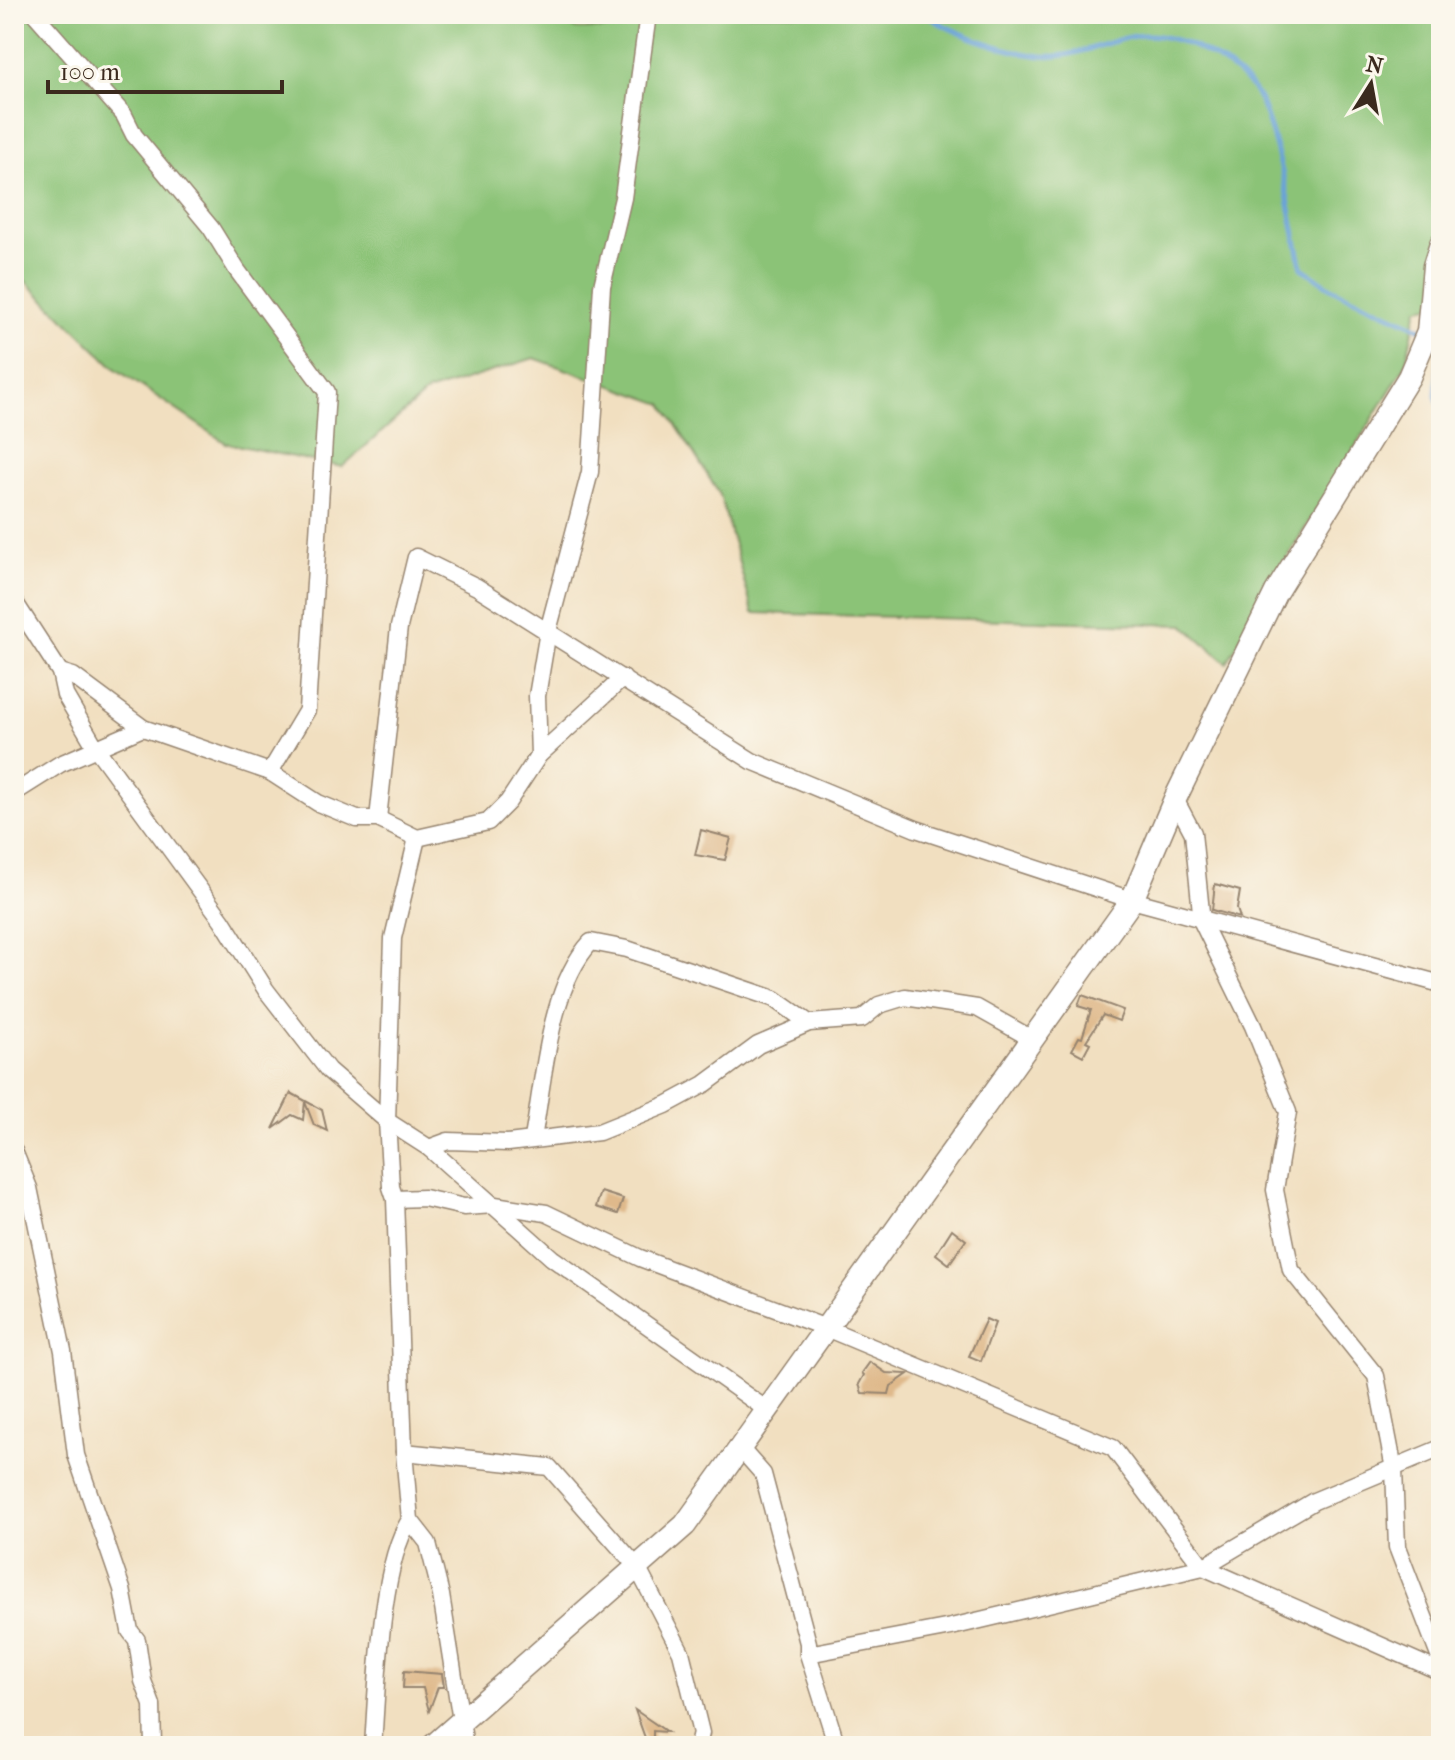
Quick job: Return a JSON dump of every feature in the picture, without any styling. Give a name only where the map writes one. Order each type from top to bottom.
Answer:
[{"type":"main road","points":[[433,1746],[685,1525],[1132,900],[1175,799],[1276,592],[1409,377],[1428,332],[1434,266],[1441,244]]},
{"type":"street","points":[[35,14],[124,115],[134,135],[211,228],[237,270],[327,392],[307,710],[270,772]]},
{"type":"street","points":[[539,755],[537,696],[548,631],[590,472],[602,286],[623,198],[648,14]]},
{"type":"street","points":[[378,819],[399,627],[416,557],[477,587],[752,761],[916,829],[1132,900],[1202,922],[1441,984]]},
{"type":"street","points":[[14,601],[60,672],[65,695],[96,748],[328,1070],[387,1121],[429,1148],[552,1258],[767,1410]]},
{"type":"street","points":[[60,672],[73,676],[143,728],[270,772],[318,803],[357,819],[378,819],[417,838],[488,822],[508,802],[539,755],[623,678]]},
{"type":"street","points":[[14,793],[60,764],[143,728]]},
{"type":"street","points":[[1175,799],[1193,833],[1202,922],[1253,1026],[1288,1112],[1275,1190],[1291,1270],[1376,1376],[1394,1469],[1397,1547],[1441,1661]]},
{"type":"street","points":[[417,838],[393,938],[387,1121],[391,1187],[395,1199],[404,1452],[410,1520],[428,1543],[441,1595],[465,1746]]},
{"type":"street","points":[[533,1138],[560,997],[582,952],[591,942],[627,949],[775,999],[809,1023]]},
{"type":"street","points":[[429,1148],[448,1141],[508,1143],[599,1132],[666,1105],[705,1084],[758,1045],[809,1023],[862,1019],[879,1005],[905,997],[977,1008],[1032,1039]]},
{"type":"street","points":[[14,1151],[29,1188],[60,1337],[76,1455],[122,1589],[130,1631],[137,1640],[143,1681],[152,1705],[153,1746]]},
{"type":"street","points":[[395,1199],[424,1198],[464,1207],[495,1205],[546,1213],[640,1258],[826,1328],[1113,1448],[1203,1567],[1441,1672]]},
{"type":"street","points":[[740,1448],[763,1474],[792,1593],[808,1643],[808,1654],[837,1746]]},
{"type":"street","points":[[808,1654],[951,1627],[1203,1567],[1314,1501],[1441,1448]]},
{"type":"street","points":[[404,1452],[549,1467],[637,1567],[681,1652],[701,1733],[698,1746]]},
{"type":"street","points":[[373,1746],[380,1643],[398,1537],[410,1520]]},
{"type":"green space","points":[[14,14],[530,14],[578,29],[621,29],[639,14],[1441,14],[1441,304],[1418,308],[1405,366],[1269,587],[1227,663],[1184,625],[753,613],[720,495],[663,404],[534,358],[427,392],[342,467],[226,443],[116,369],[14,270]]},
{"type":"building","points":[[701,830],[731,838],[725,860],[695,855]]},
{"type":"building","points":[[1215,884],[1240,891],[1237,909],[1240,918],[1212,910]]},
{"type":"building","points":[[1082,995],[1123,1010],[1119,1021],[1103,1015],[1086,1041],[1090,1043],[1083,1056],[1072,1050],[1079,1037],[1082,1038],[1091,1010],[1078,1006]]},
{"type":"building","points":[[291,1093],[322,1110],[327,1131],[314,1125],[305,1102],[303,1120],[292,1115],[273,1129]]},
{"type":"building","points":[[601,1192],[623,1199],[618,1214],[596,1207]]},
{"type":"building","points":[[952,1229],[966,1240],[949,1264],[936,1254]]},
{"type":"building","points":[[986,1319],[995,1323],[981,1361],[969,1356]]},
{"type":"building","points":[[870,1362],[886,1373],[908,1374],[891,1386],[889,1394],[862,1393],[859,1384]]},
{"type":"building","points":[[404,1671],[442,1674],[444,1687],[438,1687],[429,1711],[423,1688],[403,1688]]},
{"type":"building","points":[[635,1710],[667,1732],[653,1731],[653,1746],[648,1746]]},
{"type":"waterway","points":[[926,14],[970,37],[1027,54],[1068,55],[1124,38],[1146,35],[1177,40],[1228,66],[1254,90],[1261,103],[1280,163],[1302,268],[1333,289],[1422,329]]},
{"type":"waterway","points":[[1434,336],[1440,341],[1436,396],[1441,409]]}]
